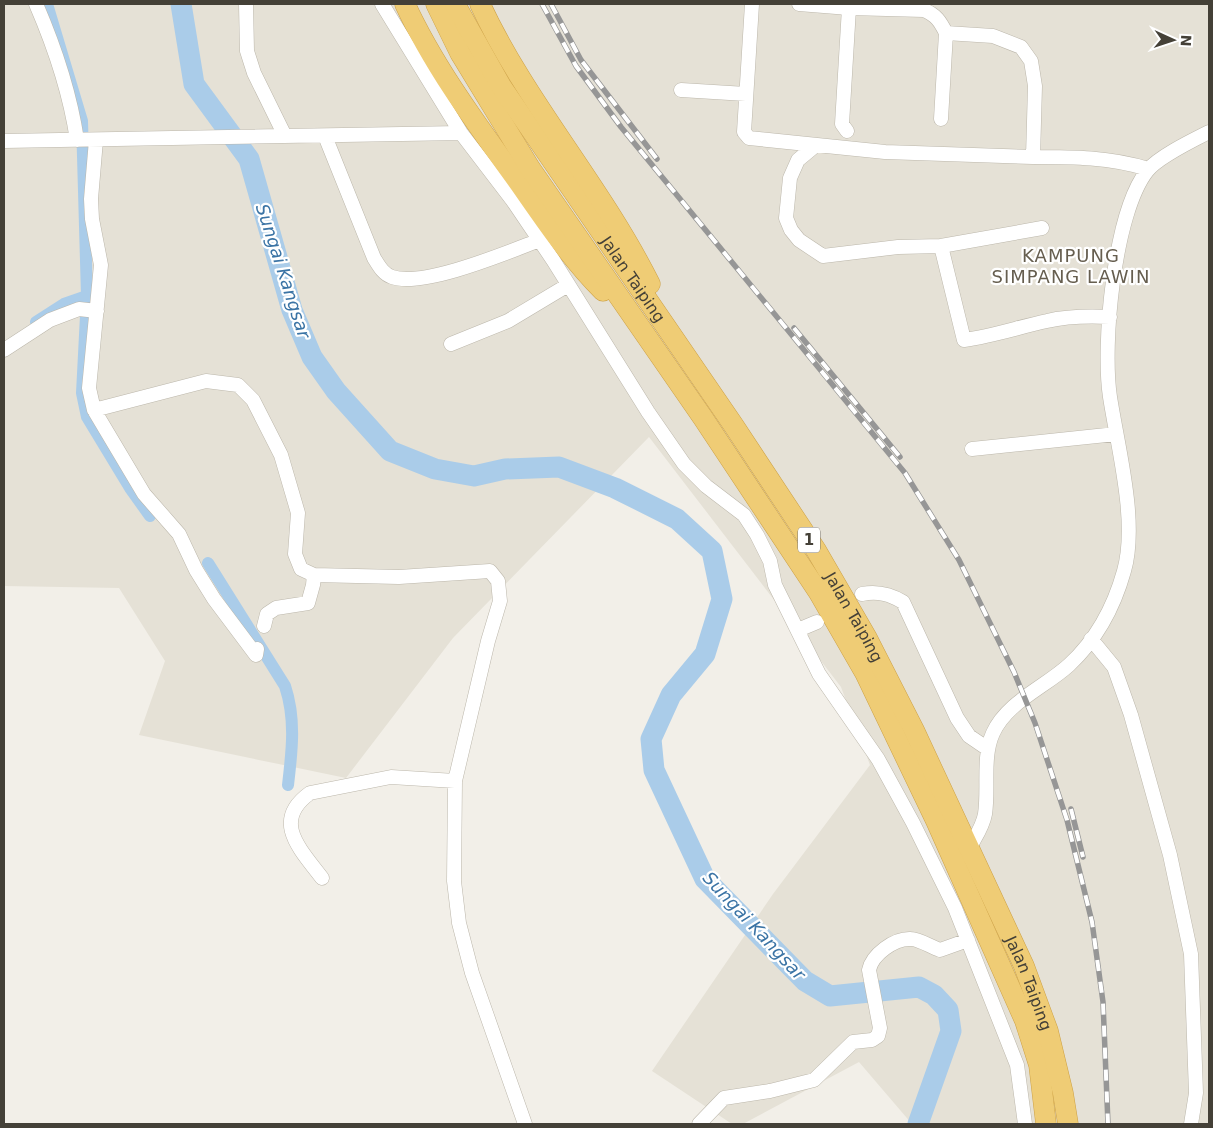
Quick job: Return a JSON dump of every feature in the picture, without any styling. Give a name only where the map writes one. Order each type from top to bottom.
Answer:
[{"type":"highway","name":"Jalan Taiping","points":[[436,4],[460,53],[494,112],[814,584],[865,673],[936,820],[1025,1021],[1039,1066],[1046,1124]]},
{"type":"highway","name":"Jalan Taiping","points":[[455,4],[501,86],[672,335],[816,550],[867,638],[914,730],[1024,966],[1048,1031],[1063,1093],[1068,1124]]},
{"type":"highway","points":[[480,4],[490,26],[539,110],[603,203],[638,262],[658,301],[672,335]]},
{"type":"highway","points":[[405,9],[486,138],[570,255],[601,289],[634,319]]},
{"type":"street","points":[[36,4],[64,80],[72,111],[88,140],[92,219],[101,265],[89,310],[89,388],[94,410],[144,494],[179,534],[196,570],[214,599],[256,654],[257,649]]},
{"type":"street","points":[[246,4],[247,51],[280,136]]},
{"type":"street","points":[[382,4],[461,133],[540,240],[648,412],[684,464],[706,486],[744,515],[770,560],[775,585],[819,674],[878,759],[913,823],[955,908],[1018,1065],[1025,1124]]},
{"type":"street","points":[[752,4],[746,94],[745,136],[748,138],[885,152],[1113,160],[1148,169]]},
{"type":"street","points":[[799,4],[849,8],[924,10],[934,14],[941,22],[946,33],[941,119]]},
{"type":"street","points":[[847,131],[842,124],[849,8]]},
{"type":"street","points":[[946,33],[992,36],[1020,47],[1031,61],[1035,86],[1033,157]]},
{"type":"street","points":[[681,90],[746,94]]},
{"type":"street","points":[[970,847],[981,828],[985,814],[988,749],[993,732],[1007,713],[1069,665],[1099,630],[1115,600],[1129,544],[1127,507],[1109,394],[1107,352],[1120,241],[1126,214],[1135,191],[1148,169],[1185,144],[1209,132]]},
{"type":"street","points":[[4,141],[210,139],[461,133]]},
{"type":"street","points":[[325,136],[374,258],[383,272],[392,277],[417,278],[450,271],[540,240]]},
{"type":"street","points":[[816,145],[798,160],[790,178],[786,218],[790,230],[799,240],[823,256],[898,247],[941,246],[1042,228]]},
{"type":"street","points":[[941,246],[964,340],[997,334],[1048,320],[1079,316],[1110,316]]},
{"type":"street","points":[[451,344],[466,336],[508,321],[568,285]]},
{"type":"street","points":[[4,350],[50,320],[89,310]]},
{"type":"street","points":[[94,410],[206,381],[238,385],[253,400],[281,455],[298,513],[294,554],[301,569],[314,575],[399,577],[490,571],[498,581],[500,601],[488,641],[455,781],[454,881],[459,923],[472,973],[524,1124]]},
{"type":"street","points":[[972,449],[1116,434]]},
{"type":"street","points":[[264,626],[266,614],[276,608],[308,603],[314,575]]},
{"type":"street","points":[[862,594],[874,592],[885,594],[903,602],[957,718],[969,736],[988,749]]},
{"type":"street","points":[[798,630],[817,622]]},
{"type":"street","points":[[1091,640],[1114,667],[1131,715],[1176,882],[1191,954],[1196,1093],[1191,1124]]},
{"type":"street","points":[[322,878],[298,847],[290,830],[291,815],[296,803],[310,793],[391,777],[455,781]]},
{"type":"street","points":[[700,1124],[724,1098],[770,1091],[814,1080],[853,1042],[872,1040],[878,1036],[880,1028],[869,970],[871,960],[898,942],[911,939],[940,950],[968,940]]},
{"type":"shaded area","points":[[4,4],[1209,4],[1209,1124],[912,1124],[859,1062],[743,1124],[732,1124],[652,1071],[773,894],[870,765],[841,687],[649,437],[453,638],[346,778],[139,735],[165,661],[119,588],[4,586]]},
{"type":"waterway","points":[[47,4],[82,121],[87,296],[82,393],[87,417],[130,488],[150,516]]},
{"type":"waterway","name":"Sungai Kangsar","points":[[181,4],[194,84],[249,159],[292,310],[312,357],[336,391],[390,451],[435,469],[474,476],[505,469],[559,467],[615,488],[677,519],[712,551],[722,599],[705,654],[671,695],[651,739],[654,770],[705,879],[805,981],[830,996],[919,987],[934,995],[948,1010],[951,1031],[918,1124]]},
{"type":"waterway","points":[[36,322],[64,304],[87,296]]},
{"type":"waterway","points":[[208,563],[285,686],[292,723],[292,747],[288,785]]},
{"type":"railway","points":[[542,4],[576,66],[621,127],[905,473],[959,560],[1014,672],[1035,723],[1067,820],[1092,922],[1103,1002],[1108,1124]]},
{"type":"railway","points":[[551,4],[581,60],[657,159]]},
{"type":"railway","points":[[794,328],[900,457]]},
{"type":"railway","points":[[1071,809],[1083,857]]},
{"type":"district","name":"KAMPUNG SIMPANG LAWIN","points":[[1071,266]]}]
